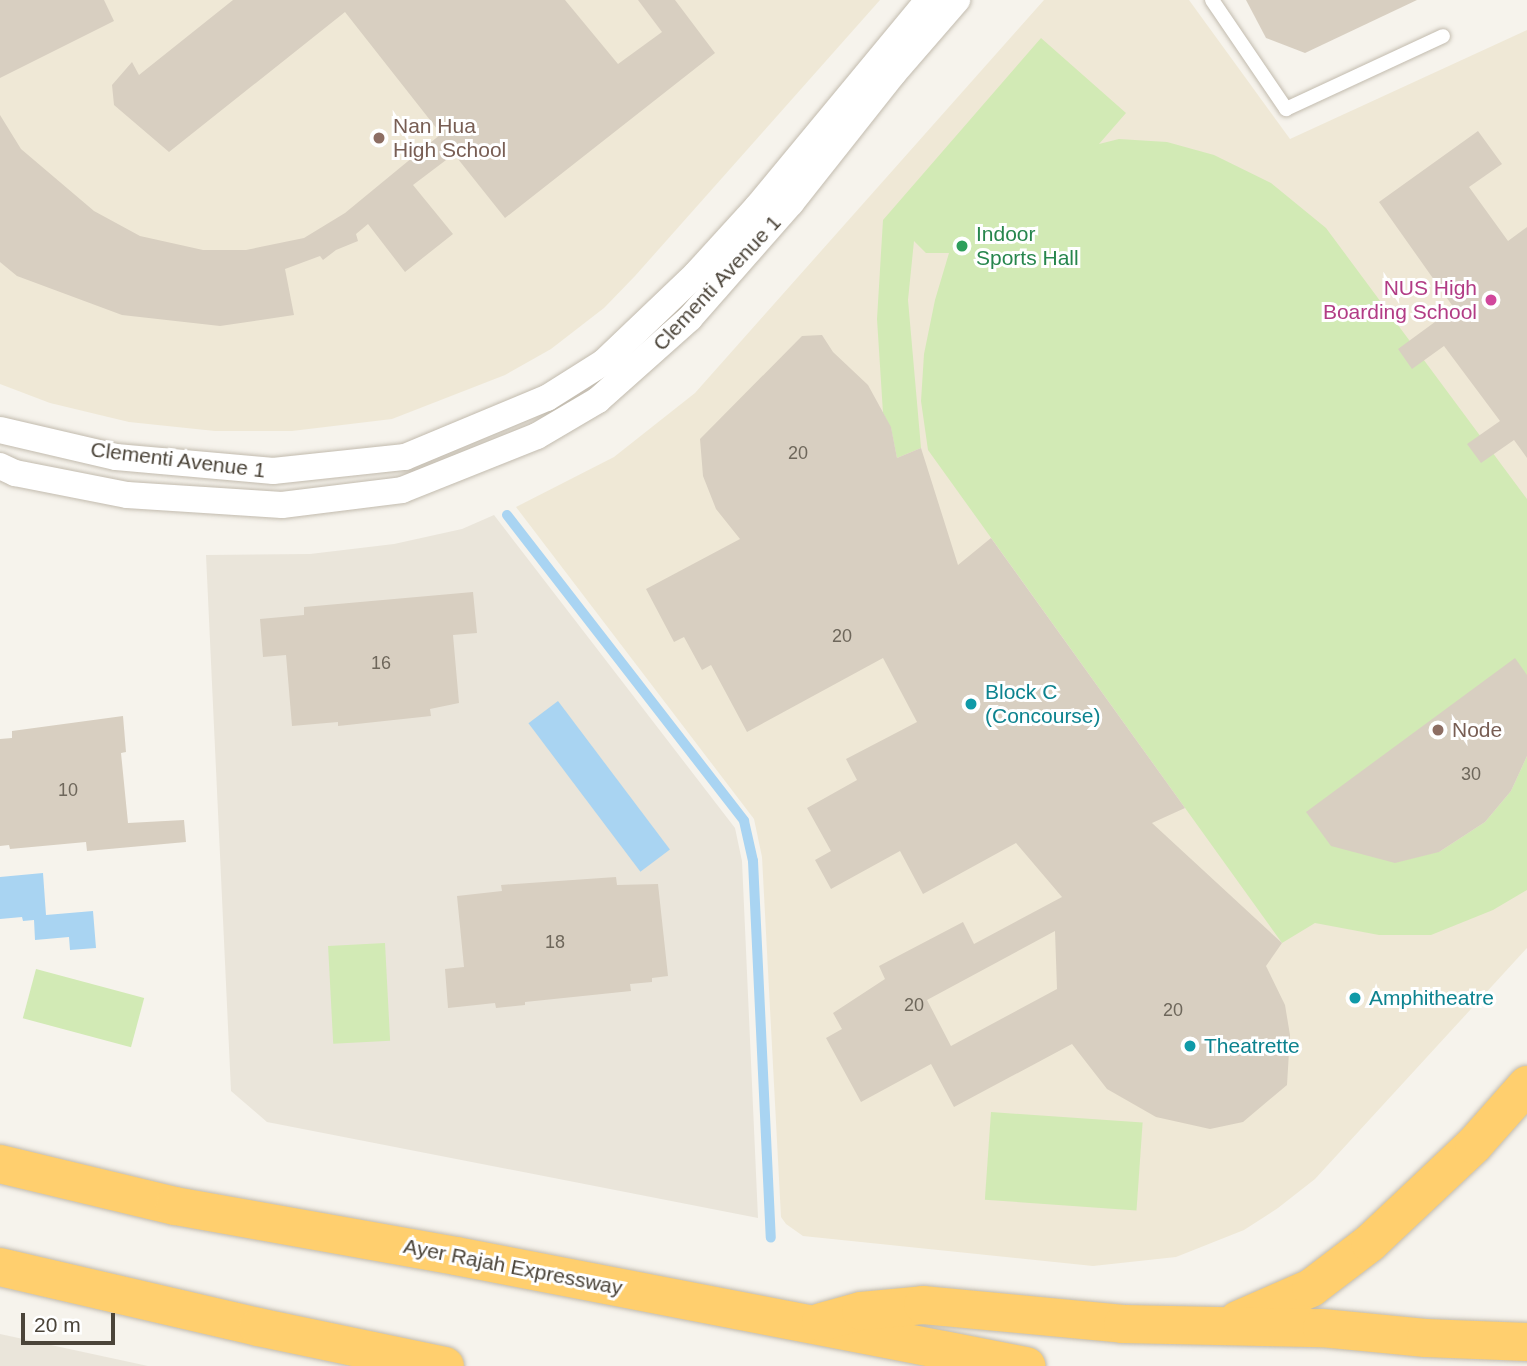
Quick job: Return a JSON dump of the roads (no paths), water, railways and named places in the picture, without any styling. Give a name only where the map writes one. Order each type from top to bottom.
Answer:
[{"type":"highway","points":[[1226,1325],[1311,1288],[1370,1243],[1474,1145],[1527,1085]]},
{"type":"highway","name":"Ayer Rajah Expressway","points":[[0,1164],[176,1206],[1026,1366]]},
{"type":"highway","points":[[0,1267],[445,1366]]},
{"type":"highway","points":[[812,1325],[860,1311],[905,1304],[1123,1324],[1226,1325],[1527,1342]]},
{"type":"street","name":"Clementi Avenue 1","points":[[0,430],[116,457],[273,471],[405,457],[547,398],[604,362],[642,329],[757,207],[928,0]]},
{"type":"street","name":"Clementi Avenue 1","points":[[0,466],[15,473],[127,495],[282,505],[402,490],[537,436],[598,400],[690,318],[790,203],[893,74],[957,0]]},
{"type":"street","points":[[757,207],[775,201],[790,203]]},
{"type":"street","points":[[190,500],[196,466]]},
{"type":"lane","points":[[1212,0],[1286,109],[1443,36]]},
{"type":"lane","points":[[537,436],[536,417],[547,398]]},
{"type":"water","points":[[558,701],[670,850],[640,872],[528,723]]},
{"type":"water","points":[[43,873],[46,915],[93,911],[96,948],[70,950],[69,937],[35,940],[34,920],[23,921],[22,917],[0,919],[0,877]]},
{"type":"waterway","points":[[507,515],[744,821],[753,861],[771,1238]]},
{"type":"place","name":"Nan Hua High School","points":[[379,138]]},
{"type":"place","name":"Indoor Sports Hall","points":[[962,246]]},
{"type":"place","name":"NUS High Boarding School","points":[[1491,300]]},
{"type":"place","name":"Block C (Concourse)","points":[[971,704]]},
{"type":"place","name":"Node","points":[[1438,730]]},
{"type":"place","name":"Amphitheatre","points":[[1355,998]]},
{"type":"place","name":"Theatrette","points":[[1190,1046]]}]
